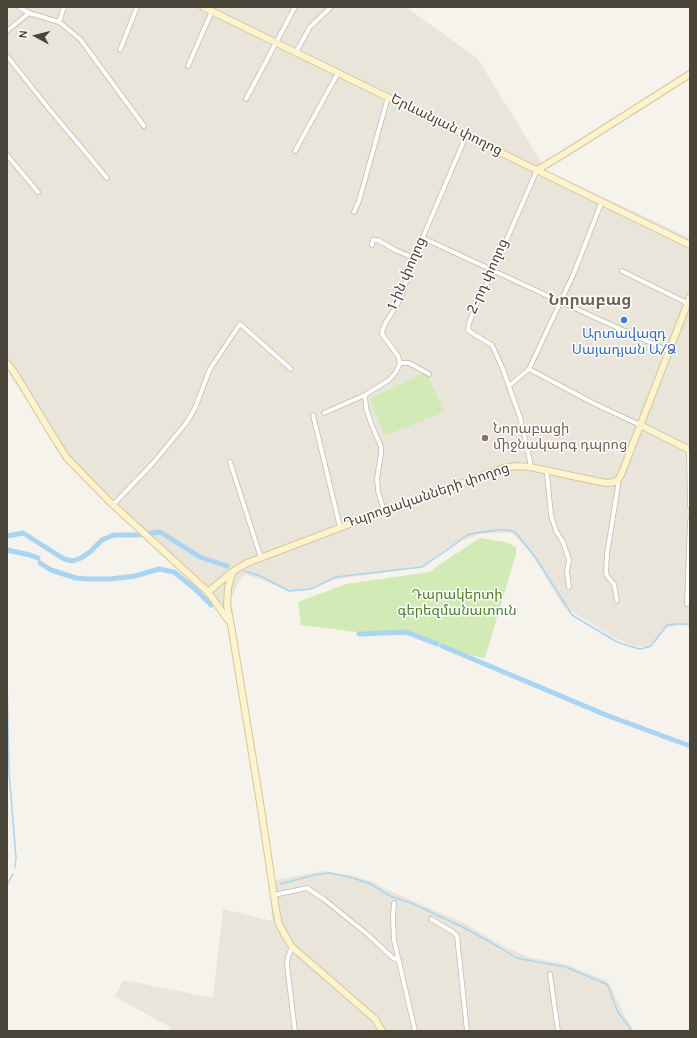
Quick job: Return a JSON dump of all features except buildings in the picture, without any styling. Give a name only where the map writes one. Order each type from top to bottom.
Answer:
[{"type":"main road","name":"Երևանյան փողոց","points":[[203,7],[690,245]]},
{"type":"main road","points":[[537,170],[690,74]]},
{"type":"main road","points":[[618,480],[689,300]]},
{"type":"main road","points":[[7,363],[67,458],[113,505],[208,592],[230,622]]},
{"type":"main road","points":[[640,425],[690,450]]},
{"type":"main road","name":"Դպրոցականների փողոց","points":[[208,592],[232,572],[247,563],[384,511],[504,468],[517,466],[530,467],[608,483],[618,480]]},
{"type":"main road","points":[[232,572],[228,588],[227,605],[279,924],[292,947],[375,1020],[382,1031]]},
{"type":"street","points":[[19,7],[29,13],[59,22],[80,39],[144,126]]},
{"type":"street","points":[[59,22],[64,7]]},
{"type":"street","points":[[120,50],[137,7]]},
{"type":"street","points":[[246,99],[295,7]]},
{"type":"street","points":[[296,52],[310,27],[331,7]]},
{"type":"street","points":[[188,66],[212,11]]},
{"type":"street","points":[[7,31],[29,13]]},
{"type":"street","points":[[7,56],[107,178]]},
{"type":"street","points":[[295,151],[338,73]]},
{"type":"street","points":[[354,212],[359,201],[388,97]]},
{"type":"street","name":"1-ին փողոց","points":[[400,364],[398,356],[382,334],[383,329],[398,303],[414,258],[466,136]]},
{"type":"street","points":[[7,155],[38,192]]},
{"type":"street","name":"2-րդ փողոց","points":[[530,467],[520,417],[502,367],[492,345],[468,330],[476,305],[493,271],[537,170]]},
{"type":"street","points":[[509,386],[529,369],[574,273],[602,201]]},
{"type":"street","points":[[423,238],[669,351]]},
{"type":"street","points":[[372,245],[373,240],[378,240],[395,250],[414,258]]},
{"type":"street","points":[[622,272],[689,300]]},
{"type":"street","points":[[113,505],[153,463],[187,422],[195,408],[210,369],[240,324],[291,369]]},
{"type":"street","points":[[324,413],[365,395],[389,380],[396,372],[400,364],[409,363],[429,374]]},
{"type":"street","points":[[529,369],[593,403],[640,425]]},
{"type":"street","points":[[365,395],[366,408],[381,447],[377,478],[378,491],[384,511]]},
{"type":"street","points":[[313,415],[340,528]]},
{"type":"street","points":[[690,450],[690,506]]},
{"type":"street","points":[[230,462],[260,558]]},
{"type":"street","points":[[547,470],[546,474],[551,515],[556,531],[563,542],[569,560],[567,572],[569,587]]},
{"type":"street","points":[[617,601],[614,584],[607,576],[606,572],[607,554],[618,480]]},
{"type":"street","points":[[687,604],[690,521]]},
{"type":"street","points":[[274,895],[307,888],[325,900],[367,934],[393,958],[399,960]]},
{"type":"street","points":[[394,902],[394,940],[415,1031]]},
{"type":"street","points":[[431,919],[457,936],[467,1031]]},
{"type":"street","points":[[292,947],[287,965],[295,1031]]},
{"type":"street","points":[[550,974],[558,1031]]},
{"type":"shaded area","name":"Նորաբաց","points":[[7,7],[406,7],[478,59],[546,170],[690,238],[690,626],[681,625],[667,628],[648,647],[633,646],[613,637],[563,606],[528,550],[512,533],[480,534],[461,541],[423,567],[332,580],[309,590],[292,591],[245,574],[238,583],[231,600],[234,621],[228,624],[218,608],[199,588],[76,471],[50,437],[7,369]]},
{"type":"shaded area","points":[[322,871],[355,876],[373,882],[390,891],[464,923],[503,946],[528,957],[565,964],[608,981],[634,1031],[169,1031],[170,1027],[115,997],[123,980],[213,998],[223,909],[272,921],[270,881]]},
{"type":"green space","points":[[426,372],[444,412],[384,436],[370,399]]},
{"type":"green space","name":"Դարակերտի գերեզմանատուն","points":[[480,538],[505,542],[516,547],[516,554],[485,658],[462,653],[420,635],[404,630],[356,632],[301,625],[298,602],[346,584],[429,572]]},
{"type":"waterway","points":[[245,571],[260,576],[289,591],[311,589],[336,577],[422,567],[467,535],[508,530],[516,533],[536,558],[572,615],[617,642],[639,649],[645,648],[651,646],[667,625],[690,624]]},
{"type":"waterway","points":[[7,536],[23,533],[64,559],[73,561],[90,552],[102,540],[114,535],[137,535],[160,532],[200,557],[227,566]]},
{"type":"waterway","points":[[7,550],[38,558]]},
{"type":"waterway","points":[[40,563],[51,570],[76,578],[89,579],[110,579],[135,576],[159,569],[174,572],[194,588],[211,605]]},
{"type":"waterway","points":[[359,634],[406,632],[437,644]]},
{"type":"waterway","points":[[442,646],[606,715],[690,746]]},
{"type":"waterway","points":[[7,676],[9,772],[16,858],[15,867]]},
{"type":"waterway","points":[[280,884],[314,875],[330,873],[371,884],[390,896],[411,903],[463,927],[516,958],[566,967],[606,984],[618,1012],[632,1031]]},
{"type":"waterway","points":[[7,885],[13,874]]},
{"type":"place","name":"Արտավազդ Սայադյան Ա/Ձ","points":[[624,320]]},
{"type":"place","name":"Նորաբացի միջնակարգ դպրոց","points":[[485,438]]},
{"type":"district","name":"Նորաբաց","points":[[590,302]]}]
